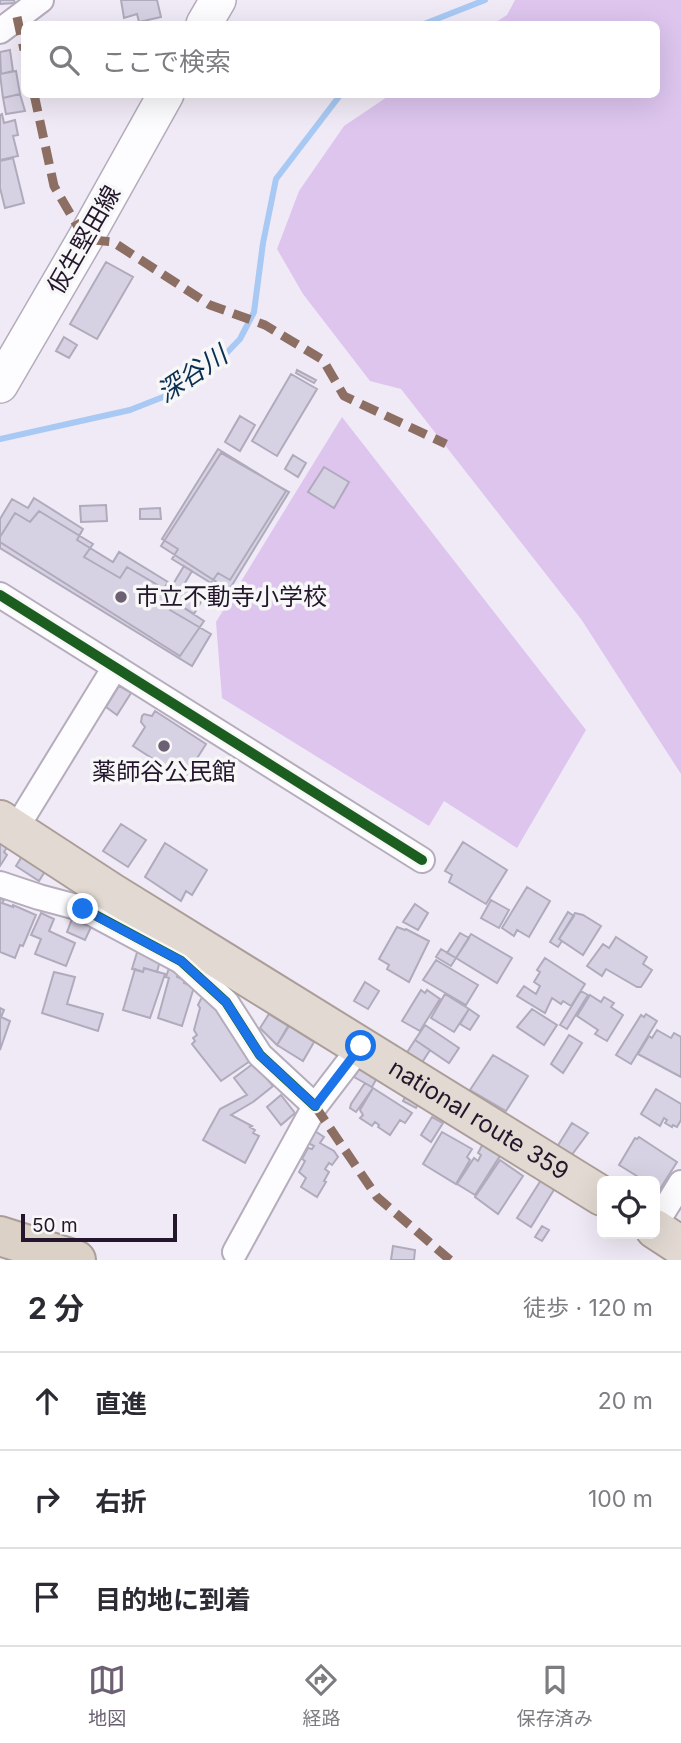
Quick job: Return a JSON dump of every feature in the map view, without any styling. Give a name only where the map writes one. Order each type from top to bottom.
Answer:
[{"type":"highway","name":"national route 359","points":[[7,825],[98,901],[361,1046],[597,1193]]},
{"type":"highway","points":[[660,1231],[681,1247]]},
{"type":"highway","points":[[0,1236],[76,1260]]},
{"type":"main road","points":[[206,21],[218,0]]},
{"type":"main road","name":"仮生堅田線","points":[[0,385],[164,98]]},
{"type":"street","points":[[0,31],[41,0]]},
{"type":"street","points":[[0,595],[422,860]]},
{"type":"street","points":[[7,825],[114,667]]},
{"type":"street","points":[[0,884],[39,897],[98,901],[181,961],[226,1002],[260,1055],[315,1106]]},
{"type":"street","points":[[235,1252],[315,1106],[361,1046]]},
{"type":"street","points":[[660,1219],[681,1184]]},
{"type":"shaded area","points":[[515,0],[681,0],[681,774],[581,619],[401,389],[370,381],[303,294],[277,249],[299,191],[344,126],[386,98],[660,98],[660,21],[498,21],[507,15]]},
{"type":"shaded area","points":[[342,417],[586,730],[517,848],[444,801],[429,826],[222,698],[216,622]]},
{"type":"building","points":[[0,0],[14,0],[15,3],[0,4]]},
{"type":"building","points":[[121,0],[157,0],[161,17],[139,21],[137,14],[124,18]]},
{"type":"building","points":[[121,0],[157,0],[161,17],[139,21],[137,14],[124,18]]},
{"type":"building","points":[[10,50],[13,71],[1,74],[0,52]]},
{"type":"building","points":[[16,71],[20,94],[3,98],[0,74]]},
{"type":"building","points":[[20,94],[25,111],[6,114],[3,98]]},
{"type":"building","points":[[2,114],[4,123],[15,120],[18,135],[13,136],[18,156],[0,160],[0,115]]},
{"type":"building","points":[[13,158],[24,203],[5,208],[0,188],[0,161]]},
{"type":"building","points":[[106,262],[133,277],[97,339],[70,324]]},
{"type":"building","points":[[64,337],[77,345],[69,358],[56,351]]},
{"type":"building","points":[[297,370],[316,380],[314,383],[296,373]]},
{"type":"building","points":[[291,374],[317,389],[277,456],[252,441]]},
{"type":"building","points":[[240,416],[255,425],[240,451],[225,442]]},
{"type":"building","points":[[218,449],[286,491],[230,580],[218,573],[211,583],[172,559],[178,549],[162,539]]},
{"type":"building","points":[[221,453],[289,492],[229,590],[161,546]]},
{"type":"building","points":[[293,455],[306,463],[298,477],[285,469]]},
{"type":"building","points":[[324,467],[349,482],[334,508],[308,492]]},
{"type":"building","points":[[34,498],[83,529],[77,540],[113,562],[119,552],[168,582],[161,593],[204,621],[180,656],[0,542],[0,519],[12,499],[28,508]]},
{"type":"building","points":[[106,505],[107,521],[81,522],[80,506]]},
{"type":"building","points":[[160,508],[161,519],[140,519],[140,509]]},
{"type":"building","points":[[39,511],[93,544],[84,557],[120,578],[127,567],[178,597],[170,610],[211,634],[192,666],[0,548],[0,537],[15,513],[30,522]]},
{"type":"building","points":[[184,566],[192,571],[182,588],[202,600],[194,614],[166,596]]},
{"type":"building","points":[[119,686],[131,693],[117,715],[106,707]]},
{"type":"building","points":[[155,711],[206,744],[184,779],[133,746],[145,727],[141,722],[142,716],[152,716]]},
{"type":"building","points":[[121,824],[146,840],[128,867],[103,851]]},
{"type":"building","points":[[0,838],[9,844],[4,852],[7,855],[0,866]]},
{"type":"building","points":[[463,842],[507,870],[486,904],[449,882],[452,875],[445,871]]},
{"type":"building","points":[[165,843],[207,870],[192,895],[186,891],[181,901],[145,877]]},
{"type":"building","points":[[165,843],[207,870],[192,895],[186,891],[181,901],[145,877]]},
{"type":"building","points":[[24,853],[47,868],[39,881],[16,866]]},
{"type":"building","points":[[527,887],[550,901],[529,937],[517,930],[514,936],[502,928]]},
{"type":"building","points":[[0,898],[4,900],[2,903],[36,915],[15,958],[0,952]]},
{"type":"building","points":[[491,900],[509,910],[499,928],[481,918]]},
{"type":"building","points":[[415,904],[428,913],[418,930],[403,922]]},
{"type":"building","points":[[568,912],[574,916],[559,939],[562,941],[558,947],[550,942]]},
{"type":"building","points":[[41,913],[54,919],[49,931],[75,943],[66,966],[35,954],[41,939],[31,935]]},
{"type":"building","points":[[575,913],[601,926],[583,955],[559,939]]},
{"type":"building","points":[[72,919],[91,927],[85,940],[67,932]]},
{"type":"building","points":[[397,927],[429,941],[409,982],[387,969],[389,965],[379,959]]},
{"type":"building","points":[[460,933],[469,938],[456,958],[447,953]]},
{"type":"building","points":[[471,934],[512,958],[497,983],[456,958]]},
{"type":"building","points":[[616,937],[647,957],[643,964],[652,970],[641,987],[606,969],[602,976],[587,966],[603,944],[609,948]]},
{"type":"building","points":[[139,946],[161,957],[157,972],[144,968],[143,972],[132,969]]},
{"type":"building","points":[[441,949],[456,958],[451,966],[436,957]]},
{"type":"building","points":[[545,958],[585,984],[571,1006],[552,998],[545,1013],[517,996],[524,986],[536,994],[540,986],[534,982],[540,972],[537,970]]},
{"type":"building","points":[[436,960],[478,985],[466,1005],[423,980]]},
{"type":"building","points":[[170,965],[180,968],[177,977],[194,987],[182,1026],[158,1018]]},
{"type":"building","points":[[144,968],[165,974],[150,1018],[123,1010],[135,969],[143,972]]},
{"type":"building","points":[[54,972],[75,977],[67,1004],[103,1014],[98,1031],[42,1013]]},
{"type":"building","points":[[365,982],[379,991],[368,1009],[354,1001]]},
{"type":"building","points":[[421,990],[425,993],[427,990],[440,999],[420,1031],[402,1021]]},
{"type":"building","points":[[581,991],[588,995],[567,1029],[560,1025]]},
{"type":"building","points":[[208,994],[253,1059],[221,1081],[192,1044],[197,1035],[194,1030],[200,1008],[198,1005]]},
{"type":"building","points":[[445,994],[469,1009],[454,1032],[431,1018]]},
{"type":"building","points":[[590,995],[601,1002],[604,997],[614,1003],[611,1007],[623,1015],[607,1041],[595,1034],[598,1030],[577,1016]]},
{"type":"building","points":[[0,1008],[4,1010],[1,1017],[10,1021],[0,1050]]},
{"type":"building","points":[[469,1009],[479,1016],[470,1030],[460,1024]]},
{"type":"building","points":[[532,1009],[557,1025],[544,1045],[517,1027]]},
{"type":"building","points":[[269,1014],[288,1026],[277,1045],[260,1028]]},
{"type":"building","points":[[646,1014],[657,1021],[631,1064],[616,1055],[641,1015],[644,1017]]},
{"type":"building","points":[[425,1025],[459,1048],[449,1063],[415,1040]]},
{"type":"building","points":[[289,1026],[314,1042],[303,1061],[277,1045]]},
{"type":"building","points":[[657,1030],[671,1038],[674,1033],[681,1037],[681,1077],[638,1054],[649,1036],[652,1038]]},
{"type":"building","points":[[569,1035],[582,1043],[563,1073],[551,1064]]},
{"type":"building","points":[[415,1040],[430,1050],[421,1064],[406,1054]]},
{"type":"building","points":[[493,1055],[528,1076],[506,1111],[470,1090]]},
{"type":"building","points":[[254,1063],[273,1086],[231,1115],[252,1126],[250,1127],[255,1130],[253,1133],[259,1136],[245,1163],[203,1140],[220,1109],[247,1095],[234,1078]]},
{"type":"building","points":[[361,1066],[378,1076],[372,1087],[354,1077]]},
{"type":"building","points":[[365,1083],[373,1088],[356,1112],[350,1108],[351,1104]]},
{"type":"building","points":[[373,1088],[412,1113],[405,1123],[400,1120],[390,1135],[375,1122],[372,1126],[360,1118],[363,1115],[360,1110]]},
{"type":"building","points":[[656,1089],[681,1104],[681,1120],[677,1127],[665,1123],[667,1120],[664,1118],[660,1126],[641,1114]]},
{"type":"building","points":[[281,1095],[295,1113],[281,1125],[267,1107]]},
{"type":"building","points":[[406,1095],[419,1102],[416,1108],[403,1101]]},
{"type":"building","points":[[432,1117],[443,1123],[431,1142],[421,1135]]},
{"type":"building","points":[[572,1123],[588,1133],[571,1156],[557,1147]]},
{"type":"building","points":[[315,1131],[324,1137],[320,1143],[334,1151],[338,1157],[325,1169],[329,1172],[317,1197],[301,1187],[306,1178],[299,1172],[308,1148],[312,1149],[314,1146],[308,1143]]},
{"type":"building","points":[[442,1132],[472,1149],[467,1157],[470,1160],[456,1184],[423,1164]]},
{"type":"building","points":[[639,1137],[677,1162],[660,1189],[660,1176],[637,1176],[619,1165],[635,1138]]},
{"type":"building","points":[[485,1140],[503,1151],[475,1195],[457,1184],[474,1158],[478,1161],[481,1155],[478,1153]]},
{"type":"building","points":[[500,1160],[523,1176],[498,1214],[475,1197]]},
{"type":"building","points":[[541,1180],[555,1188],[531,1227],[517,1218]]},
{"type":"building","points":[[542,1226],[549,1230],[542,1241],[535,1237]]},
{"type":"building","points":[[393,1246],[415,1250],[414,1260],[391,1260]]},
{"type":"waterway","name":"深谷川","points":[[432,21],[485,0]]},
{"type":"waterway","name":"深谷川","points":[[0,439],[130,410],[163,397],[216,364],[240,339],[254,312],[263,243],[276,179],[338,98]]},
{"type":"marked path","points":[[17,17],[21,36]]},
{"type":"marked path","points":[[35,98],[54,186],[85,239],[113,242],[210,305],[265,325],[323,360],[344,396],[446,444]]},
{"type":"marked path","points":[[315,1106],[377,1197],[450,1260]]},
{"type":"cycle path","points":[[0,595],[422,860]]},
{"type":"cycle path","points":[[84,909],[181,961],[226,1002],[260,1055],[315,1106]]},
{"type":"place","name":"市立不動寺小学校","points":[[121,597]]},
{"type":"place","name":"薬師谷公民館","points":[[164,746]]},
{"type":"route","points":[[83,909],[181,961],[226,1002],[260,1055],[315,1106],[361,1046]]}]
